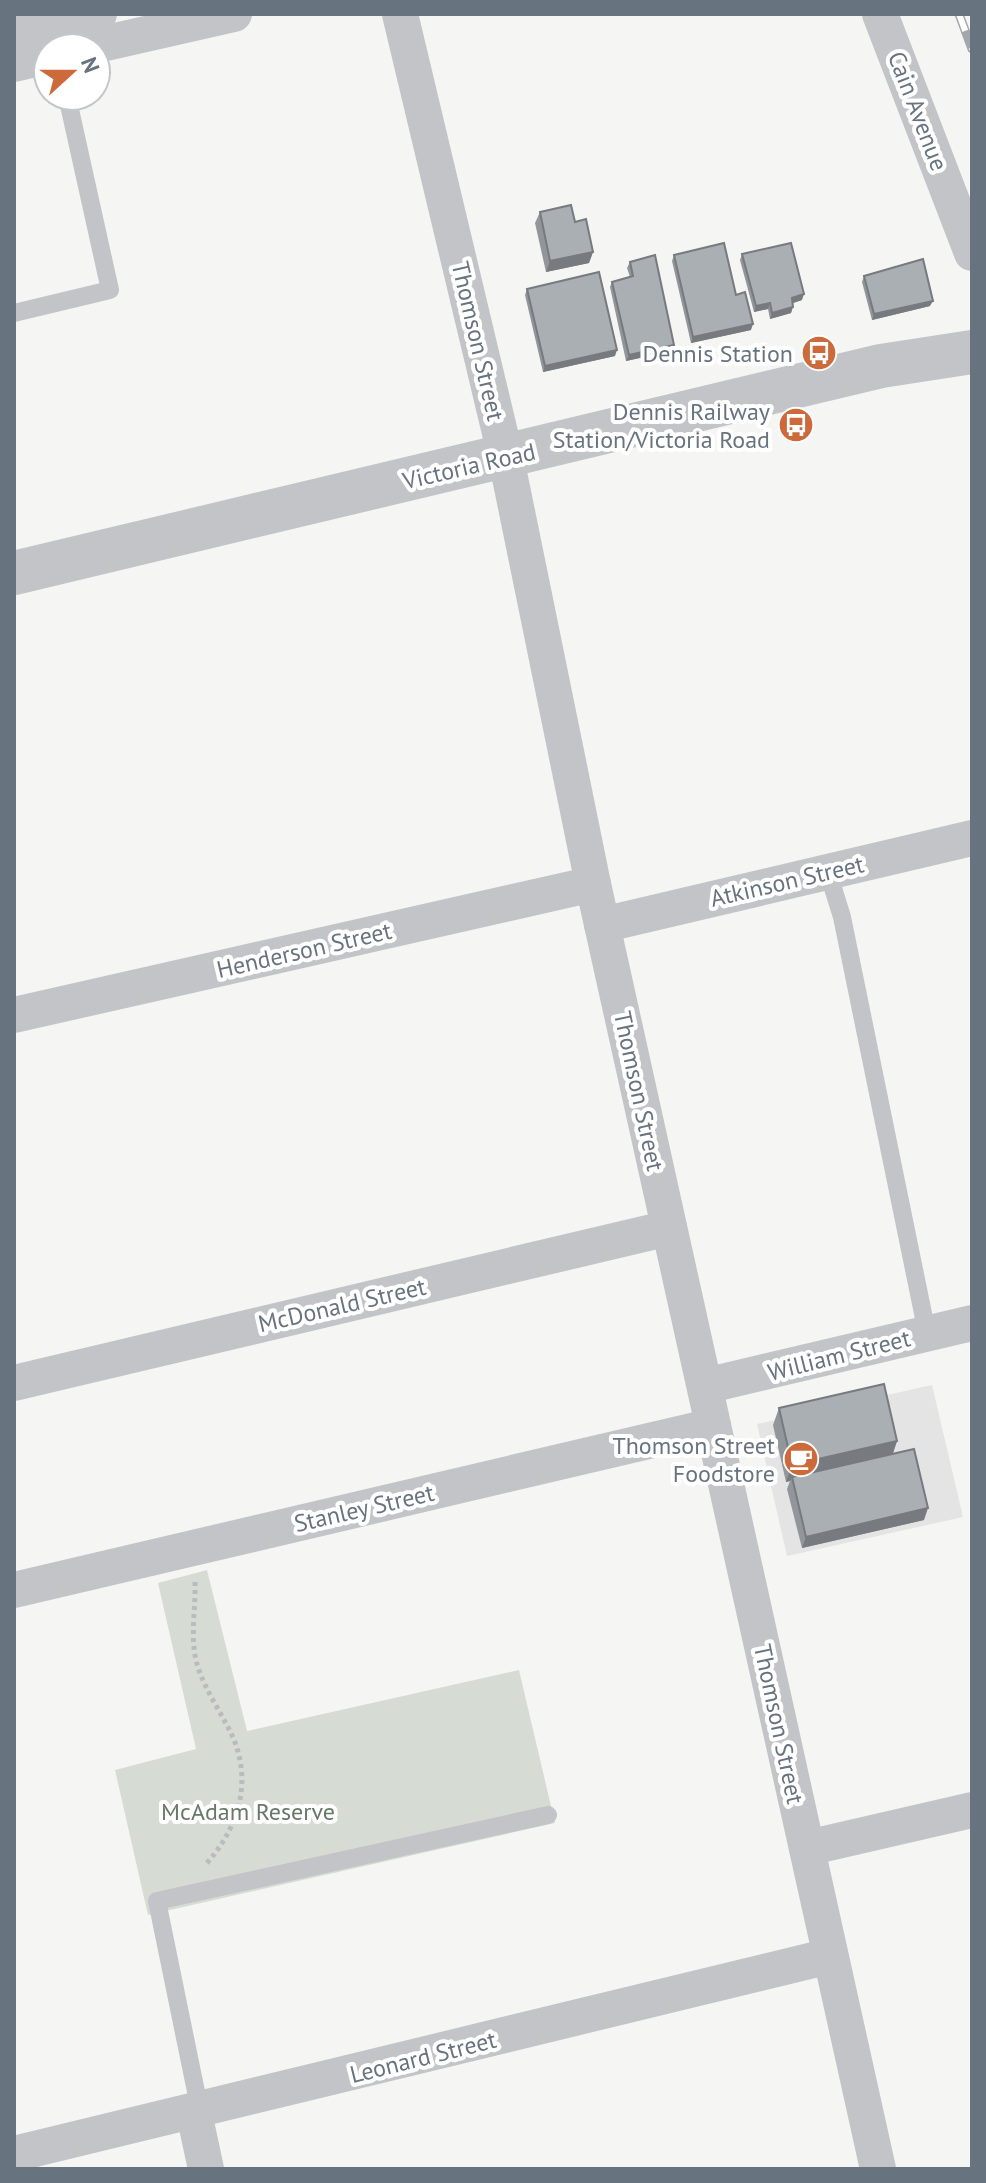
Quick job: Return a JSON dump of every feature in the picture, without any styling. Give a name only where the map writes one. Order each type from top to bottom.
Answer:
[{"type":"street","points":[[58,32],[99,14]]},
{"type":"street","points":[[112,42],[234,14]]},
{"type":"street","name":"Thomson Street","points":[[400,14],[506,458],[593,884],[878,2169]]},
{"type":"street","name":"Cain Avenue","points":[[880,14],[972,253]]},
{"type":"street","points":[[14,64],[32,50]]},
{"type":"street","name":"Victoria Road","points":[[14,573],[881,366],[972,352]]},
{"type":"street","name":"Atkinson Street","points":[[602,925],[972,838]]},
{"type":"street","name":"Henderson Street","points":[[14,1015],[593,884]]},
{"type":"street","name":"McDonald Street","points":[[14,1383],[669,1228]]},
{"type":"street","name":"William Street","points":[[705,1386],[972,1323]]},
{"type":"street","name":"Stanley Street","points":[[14,1590],[713,1426]]},
{"type":"street","points":[[807,1848],[972,1810]]},
{"type":"street","name":"Leonard Street","points":[[14,2154],[830,1956]]},
{"type":"street","points":[[197,2112],[206,2169]]},
{"type":"lane","points":[[14,313],[110,290],[71,112]]},
{"type":"lane","points":[[828,872],[842,917],[927,1333]]},
{"type":"lane","points":[[197,2112],[157,1901],[548,1815]]},
{"type":"path","points":[[194,1578],[191,1631],[199,1671],[241,1762],[242,1803],[218,1851],[206,1865],[197,1893]]},
{"type":"shaded area","points":[[932,1385],[963,1517],[787,1556],[757,1424]]},
{"type":"green space","name":"McAdam Reserve","points":[[207,1570],[247,1731],[519,1670],[555,1823],[148,1915],[115,1770],[196,1749],[158,1583]]},
{"type":"building","points":[[571,205],[575,222],[586,219],[593,252],[550,261],[540,212]]},
{"type":"building","points":[[724,243],[736,295],[745,292],[753,324],[693,337],[674,255]]},
{"type":"building","points":[[791,243],[804,294],[792,298],[793,307],[772,313],[770,303],[756,306],[742,254]]},
{"type":"building","points":[[655,255],[674,345],[629,355],[612,282],[633,276],[630,262]]},
{"type":"building","points":[[923,259],[933,301],[874,314],[864,276]]},
{"type":"building","points":[[599,272],[617,350],[545,366],[527,289]]},
{"type":"building","points":[[884,1384],[897,1441],[792,1465],[779,1408]]},
{"type":"building","points":[[914,1449],[928,1508],[806,1537],[792,1477]]},
{"type":"railway","points":[[959,14],[972,49]]},
{"type":"place","name":"Dennis Station","points":[[819,353]]},
{"type":"place","name":"Dennis Railway Station/Victoria Road","points":[[796,425]]},
{"type":"place","name":"Thomson Street Foodstore","points":[[801,1459]]}]
